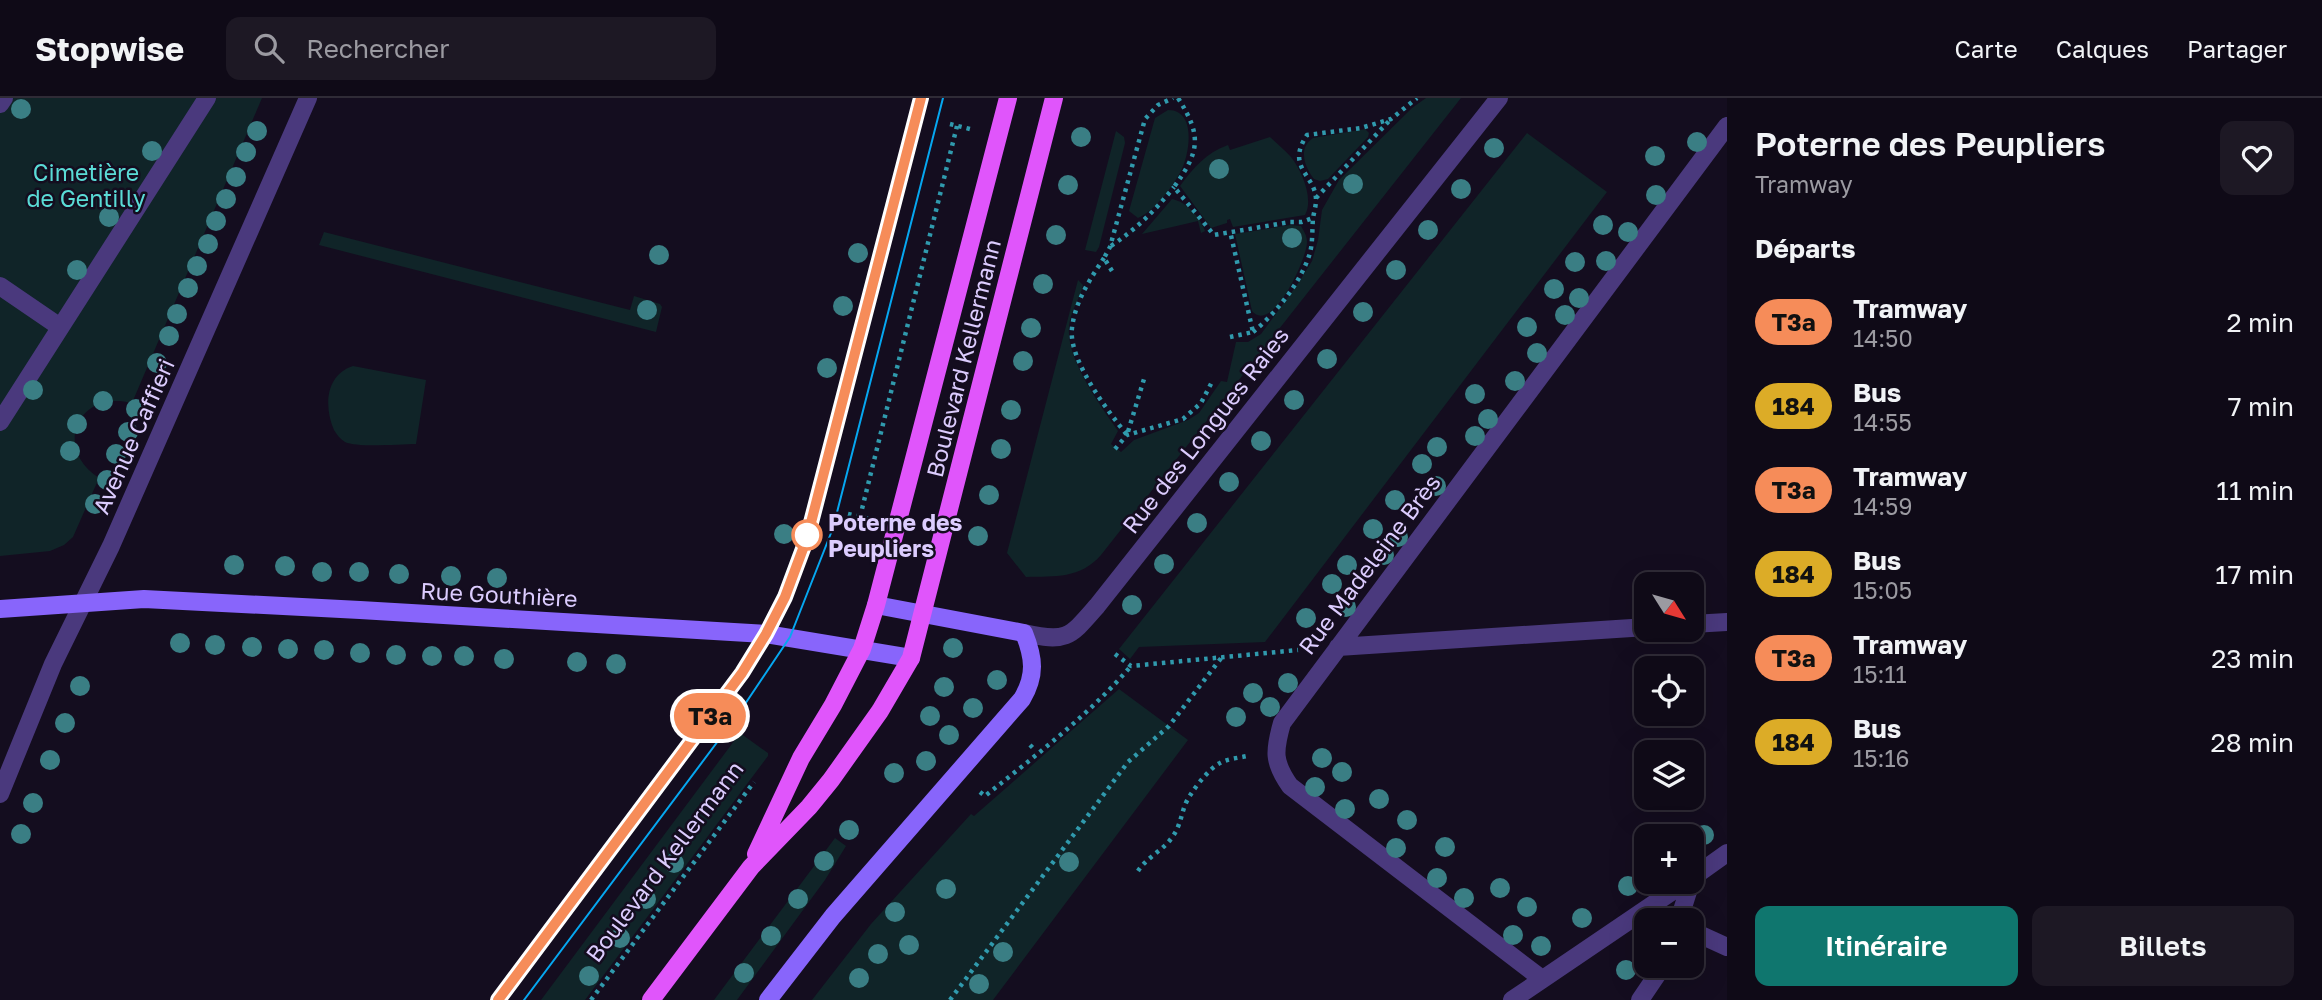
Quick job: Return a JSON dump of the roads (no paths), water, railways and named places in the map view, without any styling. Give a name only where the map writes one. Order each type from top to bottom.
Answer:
[{"type":"main road","name":"Boulevard Kellermann","points":[[751,867],[801,758],[834,705],[862,649],[876,605],[1008,98]]},
{"type":"main road","name":"Boulevard Kellermann","points":[[651,1000],[751,867],[831,780],[880,711],[911,658],[1054,98]]},
{"type":"street","points":[[0,104],[4,98]]},
{"type":"street","points":[[0,422],[207,98]]},
{"type":"street","name":"Avenue Caffieri","points":[[0,794],[53,664],[111,546],[309,98]]},
{"type":"street","name":"Rue des Longues Raies","points":[[876,605],[1046,638],[1061,637],[1074,632],[1499,98]]},
{"type":"street","name":"Rue Madeleine Brès","points":[[1542,979],[1290,786],[1279,771],[1275,749],[1282,723],[1727,126]]},
{"type":"street","points":[[0,286],[60,327]]},
{"type":"street","name":"Rue Gouthière","points":[[0,609],[144,599],[704,629],[766,634],[911,658]]},
{"type":"street","points":[[1704,623],[1727,622]]},
{"type":"street","points":[[1338,647],[1634,628]]},
{"type":"street","points":[[768,1000],[841,906],[1022,699],[1030,684],[1032,671],[1030,647],[1024,633]]},
{"type":"street","points":[[1704,870],[1727,853]]},
{"type":"street","points":[[1512,1000],[1670,894]]},
{"type":"street","points":[[1704,936],[1727,947]]},
{"type":"street","points":[[1640,1000],[1655,978]]},
{"type":"tram line","points":[[498,1000],[742,673],[785,596],[807,538],[921,98]]},
{"type":"tram line","name":"T3a","points":[[498,1000],[742,673],[785,597],[807,538],[921,98]]},
{"type":"tram line","points":[[524,1000],[739,713],[790,637],[833,528],[943,98]]},
{"type":"place","name":"Poterne des Peupliers","points":[[807,535]]},
{"type":"park label","name":"Cimetière de Gentilly","points":[[86,185]]}]
